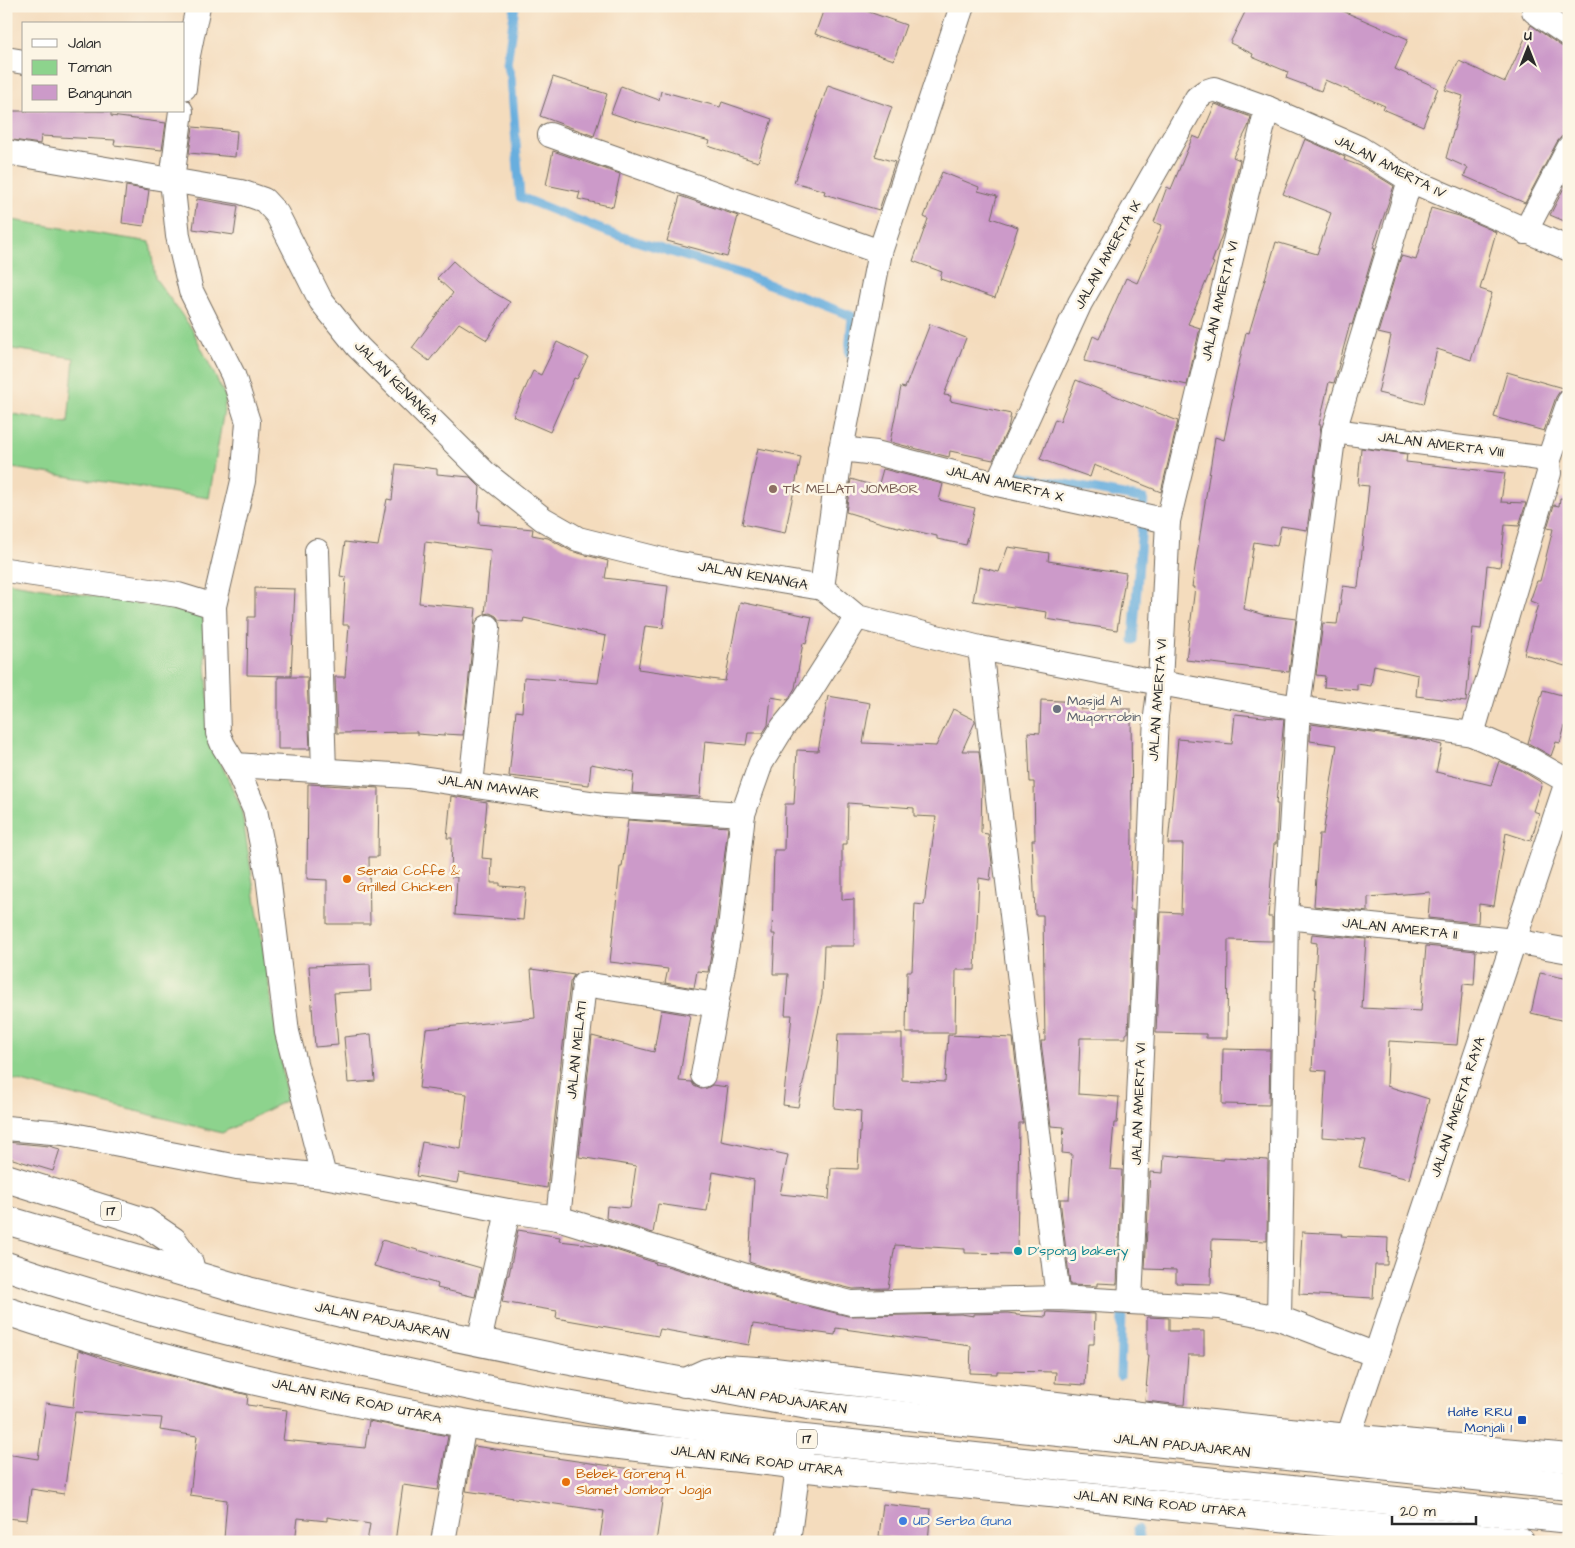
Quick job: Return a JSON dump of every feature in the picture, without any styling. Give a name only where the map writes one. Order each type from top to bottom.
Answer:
[{"type":"main road","name":"17","points":[[6,1178],[145,1222],[173,1242],[189,1263],[192,1275]]},
{"type":"main road","name":"JALAN PADJAJARAN","points":[[6,1220],[248,1291],[341,1313],[684,1383],[813,1406],[1569,1486]]},
{"type":"main road","name":"17","points":[[6,1266],[58,1284],[213,1328],[415,1375],[605,1412],[804,1439],[1569,1519]]},
{"type":"main road","name":"JALAN RING ROAD UTARA","points":[[6,1311],[76,1335],[196,1367],[350,1402],[464,1424],[564,1438],[784,1463],[798,1467],[1520,1542]]},
{"type":"main road","points":[[684,1383],[706,1373],[724,1369],[774,1372],[1173,1420],[1569,1458]]},
{"type":"street","points":[[185,74],[186,60],[198,6]]},
{"type":"street","points":[[962,6],[880,252],[842,448],[822,588],[857,617],[980,648],[1298,708],[1472,734],[1527,758],[1568,780]]},
{"type":"street","points":[[1537,6],[1534,11],[1569,35]]},
{"type":"street","points":[[6,59],[22,62]]},
{"type":"street","name":"JALAN AMERTA IX","points":[[997,484],[1080,303],[1197,98],[1205,92],[1214,89],[1267,108]]},
{"type":"street","name":"JALAN AMERTA IV","points":[[1267,108],[1359,148],[1410,180],[1525,232],[1569,249]]},
{"type":"street","name":"JALAN AMERTA VI","points":[[1130,1302],[1156,716],[1160,683],[1168,521],[1267,108]]},
{"type":"street","points":[[181,112],[172,180],[178,236],[191,291],[233,375],[248,422],[243,481],[214,606],[218,733],[222,745],[235,765],[255,810],[268,875],[287,1032],[324,1176]]},
{"type":"street","points":[[550,135],[880,252]]},
{"type":"street","points":[[1525,232],[1569,148]]},
{"type":"street","name":"JALAN KENANGA","points":[[6,152],[241,192],[264,200],[277,214],[322,301],[358,347],[486,474],[543,519],[578,539],[674,562],[822,588]]},
{"type":"street","points":[[1279,1318],[1286,917],[1298,708],[1334,431],[1410,180]]},
{"type":"street","points":[[1472,734],[1549,473],[1548,462],[1569,402]]},
{"type":"street","name":"JALAN AMERTA VIII","points":[[1334,431],[1539,458],[1548,462]]},
{"type":"street","name":"JALAN AMERTA X","points":[[842,448],[876,453],[997,484],[1168,521]]},
{"type":"street","points":[[317,551],[324,771]]},
{"type":"street","points":[[6,570],[178,594],[214,606]]},
{"type":"street","points":[[703,1075],[730,928],[742,814],[760,763],[783,727],[801,705],[857,617]]},
{"type":"street","points":[[471,784],[488,627]]},
{"type":"street","points":[[980,648],[1058,1298]]},
{"type":"street","name":"JALAN MAWAR","points":[[235,765],[408,776],[604,805],[742,814]]},
{"type":"street","name":"JALAN AMERTA RAYA","points":[[1348,1438],[1568,780]]},
{"type":"street","name":"JALAN AMERTA II","points":[[1286,917],[1514,941],[1569,951]]},
{"type":"street","name":"JALAN MELATI","points":[[558,1218],[584,984],[716,1005]]},
{"type":"street","points":[[6,1128],[63,1134],[237,1167],[324,1176],[508,1211],[558,1218],[762,1281],[851,1303],[1058,1298],[1220,1307],[1279,1318],[1376,1355]]},
{"type":"street","points":[[479,1342],[508,1211]]},
{"type":"street","points":[[443,1542],[464,1424]]},
{"type":"street","points":[[788,1542],[798,1467],[804,1439]]},
{"type":"green space","points":[[6,219],[150,242],[155,278],[192,329],[226,398],[209,498],[6,467],[6,413],[68,423],[74,358],[6,348]]},
{"type":"green space","points":[[6,582],[203,614],[211,742],[241,807],[287,1100],[222,1133],[6,1078]]},
{"type":"building","points":[[825,6],[852,6],[906,25],[894,60],[815,34]]},
{"type":"building","points":[[1248,6],[1331,6],[1408,39],[1395,69],[1438,88],[1423,126],[1383,109],[1385,106],[1325,80],[1321,91],[1286,78],[1288,72],[1252,57],[1253,54],[1230,43]]},
{"type":"building","points":[[1531,25],[1561,46],[1569,49],[1569,134],[1562,136],[1557,142],[1525,203],[1464,176],[1468,168],[1446,158],[1463,96],[1445,90],[1459,61],[1505,82]]},
{"type":"building","points":[[553,77],[607,94],[594,136],[540,116]]},
{"type":"building","points":[[828,85],[892,107],[875,156],[895,162],[879,210],[824,194],[825,191],[794,182]]},
{"type":"building","points":[[621,86],[659,100],[661,91],[720,107],[722,102],[772,119],[758,162],[708,146],[710,141],[611,113]]},
{"type":"building","points":[[1215,104],[1251,117],[1233,157],[1240,160],[1223,232],[1212,262],[1214,263],[1188,324],[1200,328],[1187,385],[1084,361],[1093,336],[1099,339],[1126,278],[1137,283],[1162,225],[1154,222],[1167,187],[1171,189],[1193,136],[1200,139]]},
{"type":"building","points":[[6,111],[111,112],[111,116],[166,123],[162,150],[114,145],[115,140],[41,136],[40,144],[6,139]]},
{"type":"building","points":[[193,127],[237,131],[235,157],[189,153]]},
{"type":"building","points":[[1305,139],[1345,157],[1344,160],[1363,167],[1394,186],[1373,248],[1375,248],[1352,325],[1350,324],[1334,383],[1329,382],[1319,425],[1321,425],[1307,530],[1281,526],[1277,546],[1254,542],[1244,609],[1264,615],[1296,619],[1289,672],[1186,660],[1195,587],[1192,587],[1215,437],[1224,440],[1246,332],[1249,333],[1276,242],[1317,254],[1331,213],[1283,194]]},
{"type":"building","points":[[553,151],[620,174],[613,207],[578,199],[580,192],[546,185]]},
{"type":"building","points":[[942,172],[979,187],[978,191],[997,196],[991,218],[1018,227],[995,298],[940,279],[942,272],[913,261],[928,219],[924,217]]},
{"type":"building","points":[[1569,178],[1569,223],[1550,215]]},
{"type":"building","points":[[126,186],[149,190],[144,226],[122,223]]},
{"type":"building","points":[[680,196],[738,216],[727,257],[667,241]]},
{"type":"building","points":[[197,199],[238,206],[234,235],[193,229]]},
{"type":"building","points":[[1431,208],[1459,216],[1496,232],[1480,289],[1492,293],[1471,360],[1437,349],[1424,404],[1378,393],[1391,336],[1378,333],[1401,256],[1416,260]]},
{"type":"building","points":[[453,261],[476,282],[510,302],[487,340],[459,323],[429,361],[412,348],[453,293],[437,278]]},
{"type":"building","points":[[930,324],[966,338],[944,395],[951,396],[950,401],[1011,414],[1008,428],[993,460],[950,451],[949,457],[890,442],[901,387],[905,388]]},
{"type":"building","points":[[557,342],[588,357],[577,379],[574,378],[550,432],[513,416],[533,371],[541,375]]},
{"type":"building","points":[[1507,372],[1566,389],[1560,391],[1556,397],[1544,431],[1494,417]]},
{"type":"building","points":[[1076,380],[1178,421],[1161,492],[1094,465],[1090,477],[1040,459],[1055,419],[1060,421]]},
{"type":"building","points":[[758,448],[801,457],[785,533],[742,524]]},
{"type":"building","points":[[1361,448],[1407,454],[1406,462],[1505,473],[1501,502],[1526,503],[1519,526],[1505,525],[1500,567],[1487,565],[1481,629],[1473,628],[1466,702],[1416,696],[1418,675],[1374,665],[1371,686],[1357,684],[1357,690],[1324,687],[1325,676],[1316,675],[1323,623],[1337,624],[1343,586],[1358,588],[1369,486],[1358,485]]},
{"type":"building","points":[[396,464],[437,469],[437,474],[470,477],[480,487],[479,524],[533,529],[532,535],[548,538],[571,551],[608,561],[605,578],[668,586],[663,628],[645,626],[638,669],[725,681],[740,602],[812,617],[806,644],[803,643],[795,688],[788,700],[771,697],[768,725],[763,733],[748,733],[746,745],[705,741],[700,797],[632,793],[634,772],[591,764],[589,785],[509,776],[516,711],[522,712],[524,677],[598,683],[606,636],[524,618],[523,622],[499,620],[490,613],[485,614],[491,550],[425,542],[419,603],[476,608],[463,735],[444,734],[444,736],[417,734],[417,732],[337,733],[335,677],[345,677],[349,625],[343,625],[346,577],[340,576],[345,542],[378,546],[387,499],[392,500]]},
{"type":"building","points":[[883,469],[943,484],[939,500],[975,508],[966,545],[937,539],[937,536],[885,524],[846,512],[851,479],[878,487]]},
{"type":"building","points":[[1560,498],[1569,499],[1569,652],[1565,666],[1524,654],[1538,604],[1530,601],[1537,581],[1540,581],[1553,529],[1547,528],[1554,505],[1559,506]]},
{"type":"building","points":[[1008,547],[1049,553],[1048,561],[1126,573],[1117,630],[1046,619],[1047,612],[973,601],[979,567],[999,572]]},
{"type":"building","points":[[255,588],[295,589],[291,676],[247,675],[248,617],[255,617]]},
{"type":"building","points":[[278,677],[307,677],[310,749],[278,749]]},
{"type":"building","points":[[1543,690],[1569,697],[1569,712],[1560,743],[1556,742],[1551,756],[1528,743]]},
{"type":"building","points":[[828,696],[870,703],[863,743],[936,746],[953,709],[975,720],[962,751],[979,751],[982,781],[981,833],[988,834],[992,863],[990,880],[979,878],[975,970],[956,970],[955,1033],[906,1033],[907,971],[912,971],[915,904],[924,905],[936,817],[914,816],[914,808],[848,803],[847,844],[842,844],[842,900],[854,899],[854,946],[824,946],[822,995],[798,1107],[783,1105],[792,1015],[785,1015],[788,974],[773,974],[775,934],[772,934],[774,850],[784,850],[785,804],[794,804],[797,750],[818,751]]},
{"type":"building","points":[[1041,700],[1080,702],[1080,709],[1131,709],[1132,837],[1130,910],[1133,910],[1133,926],[1128,1033],[1126,1033],[1126,1038],[1080,1038],[1078,1094],[1119,1097],[1117,1123],[1114,1123],[1110,1169],[1122,1170],[1117,1284],[1097,1283],[1097,1286],[1070,1285],[1060,1199],[1069,1199],[1072,1154],[1062,1153],[1064,1127],[1051,1126],[1041,1041],[1045,1041],[1043,915],[1035,915],[1032,840],[1035,840],[1034,782],[1030,782],[1028,732],[1040,733]]},
{"type":"building","points":[[1235,714],[1284,719],[1276,804],[1278,804],[1276,844],[1274,844],[1268,917],[1272,917],[1272,941],[1228,940],[1227,1038],[1206,1038],[1206,1034],[1156,1033],[1161,912],[1181,913],[1183,844],[1168,844],[1178,739],[1232,744]]},
{"type":"building","points":[[1311,724],[1422,740],[1442,745],[1436,772],[1491,785],[1499,761],[1521,770],[1542,783],[1533,811],[1539,813],[1531,841],[1506,833],[1494,906],[1479,904],[1478,923],[1428,918],[1430,892],[1368,897],[1368,912],[1314,906],[1319,834],[1323,834],[1337,745],[1310,741]]},
{"type":"building","points":[[308,784],[379,788],[378,857],[369,857],[370,924],[327,924],[327,880],[307,879]]},
{"type":"building","points":[[451,796],[487,802],[482,858],[492,859],[491,883],[500,883],[500,886],[526,888],[523,920],[455,915],[457,877],[451,877],[452,838],[447,838]]},
{"type":"building","points":[[628,820],[728,827],[716,926],[708,972],[697,971],[694,988],[665,983],[668,969],[610,962],[620,867],[622,867]]},
{"type":"building","points":[[1312,934],[1366,939],[1362,1008],[1421,1011],[1426,946],[1476,951],[1474,985],[1463,984],[1457,1045],[1389,1041],[1387,1086],[1429,1099],[1409,1179],[1359,1167],[1366,1140],[1322,1137],[1326,1071],[1312,1070],[1317,943],[1311,942]]},
{"type":"building","points":[[370,964],[371,991],[334,993],[338,1045],[315,1047],[309,966]]},
{"type":"building","points":[[531,969],[574,975],[570,982],[547,1188],[459,1173],[457,1183],[416,1176],[422,1142],[461,1149],[467,1094],[419,1088],[426,1029],[535,1018]]},
{"type":"building","points":[[1540,973],[1569,979],[1569,1022],[1531,1013]]},
{"type":"building","points":[[661,1010],[690,1015],[679,1081],[692,1082],[694,1086],[701,1089],[712,1085],[728,1087],[721,1141],[788,1155],[780,1194],[829,1199],[831,1168],[858,1169],[861,1111],[834,1108],[838,1034],[902,1034],[902,1080],[945,1082],[948,1035],[1013,1038],[1023,1123],[1019,1123],[1017,1254],[965,1253],[965,1249],[895,1245],[888,1288],[853,1289],[766,1268],[749,1262],[754,1180],[713,1172],[707,1211],[658,1204],[653,1233],[606,1218],[607,1206],[630,1208],[636,1166],[579,1157],[592,1036],[654,1052]]},
{"type":"building","points":[[371,1034],[375,1081],[348,1083],[344,1037]]},
{"type":"building","points":[[1223,1049],[1270,1050],[1269,1105],[1222,1104]]},
{"type":"building","points":[[6,1142],[49,1146],[60,1149],[53,1171],[6,1157]]},
{"type":"building","points":[[1164,1155],[1223,1160],[1223,1157],[1268,1160],[1267,1241],[1212,1239],[1211,1284],[1176,1283],[1176,1270],[1145,1269],[1150,1172],[1163,1173]]},
{"type":"building","points":[[518,1230],[560,1237],[559,1241],[603,1246],[655,1264],[758,1294],[848,1316],[961,1314],[974,1316],[974,1314],[1007,1313],[1046,1317],[1047,1312],[1095,1314],[1094,1344],[1088,1344],[1085,1385],[1055,1383],[1056,1372],[997,1371],[997,1374],[970,1373],[971,1346],[836,1328],[835,1335],[753,1324],[749,1345],[660,1329],[658,1336],[556,1318],[557,1311],[502,1302]]},
{"type":"building","points":[[1302,1232],[1388,1238],[1387,1265],[1375,1265],[1373,1298],[1299,1294]]},
{"type":"building","points":[[382,1240],[481,1268],[475,1297],[437,1288],[438,1284],[374,1266]]},
{"type":"building","points":[[1147,1317],[1169,1318],[1169,1331],[1204,1331],[1204,1355],[1188,1355],[1184,1405],[1145,1401],[1149,1355],[1147,1355]]},
{"type":"building","points":[[79,1350],[111,1361],[248,1395],[247,1405],[287,1410],[283,1440],[365,1448],[369,1421],[448,1436],[438,1490],[403,1485],[395,1542],[367,1542],[370,1524],[327,1517],[327,1521],[298,1518],[295,1542],[251,1542],[224,1539],[227,1500],[190,1495],[197,1436],[160,1430],[162,1418],[75,1412],[64,1494],[31,1489],[27,1520],[6,1518],[6,1454],[38,1459],[46,1403],[73,1407]]},
{"type":"building","points":[[474,1446],[666,1474],[656,1542],[634,1542],[600,1538],[604,1511],[466,1491]]},
{"type":"building","points":[[883,1504],[931,1509],[928,1541],[879,1536]]},
{"type":"waterway","points":[[515,6],[507,64],[511,77],[520,197],[610,233],[742,274],[852,316],[849,353]]},
{"type":"waterway","points":[[1019,475],[1144,499],[1133,640]]},
{"type":"waterway","points":[[1120,1376],[1122,1313]]},
{"type":"waterway","points":[[1137,1529],[1141,1542]]},
{"type":"place","name":"TK MELATI JOMBOR","points":[[773,489]]},
{"type":"place","name":"Masjid Al Muqorrobin","points":[[1057,709]]},
{"type":"place","name":"Seraia Coffe & Grilled Chicken","points":[[347,879]]},
{"type":"place","name":"D'spong bakery","points":[[1018,1251]]},
{"type":"place","name":"Halte RRU Monjali 1","points":[[1522,1420]]},
{"type":"place","name":"Bebek Goreng H. Slamet Jombor Jogja","points":[[566,1482]]},
{"type":"place","name":"UD Serba Guna","points":[[903,1521]]}]
